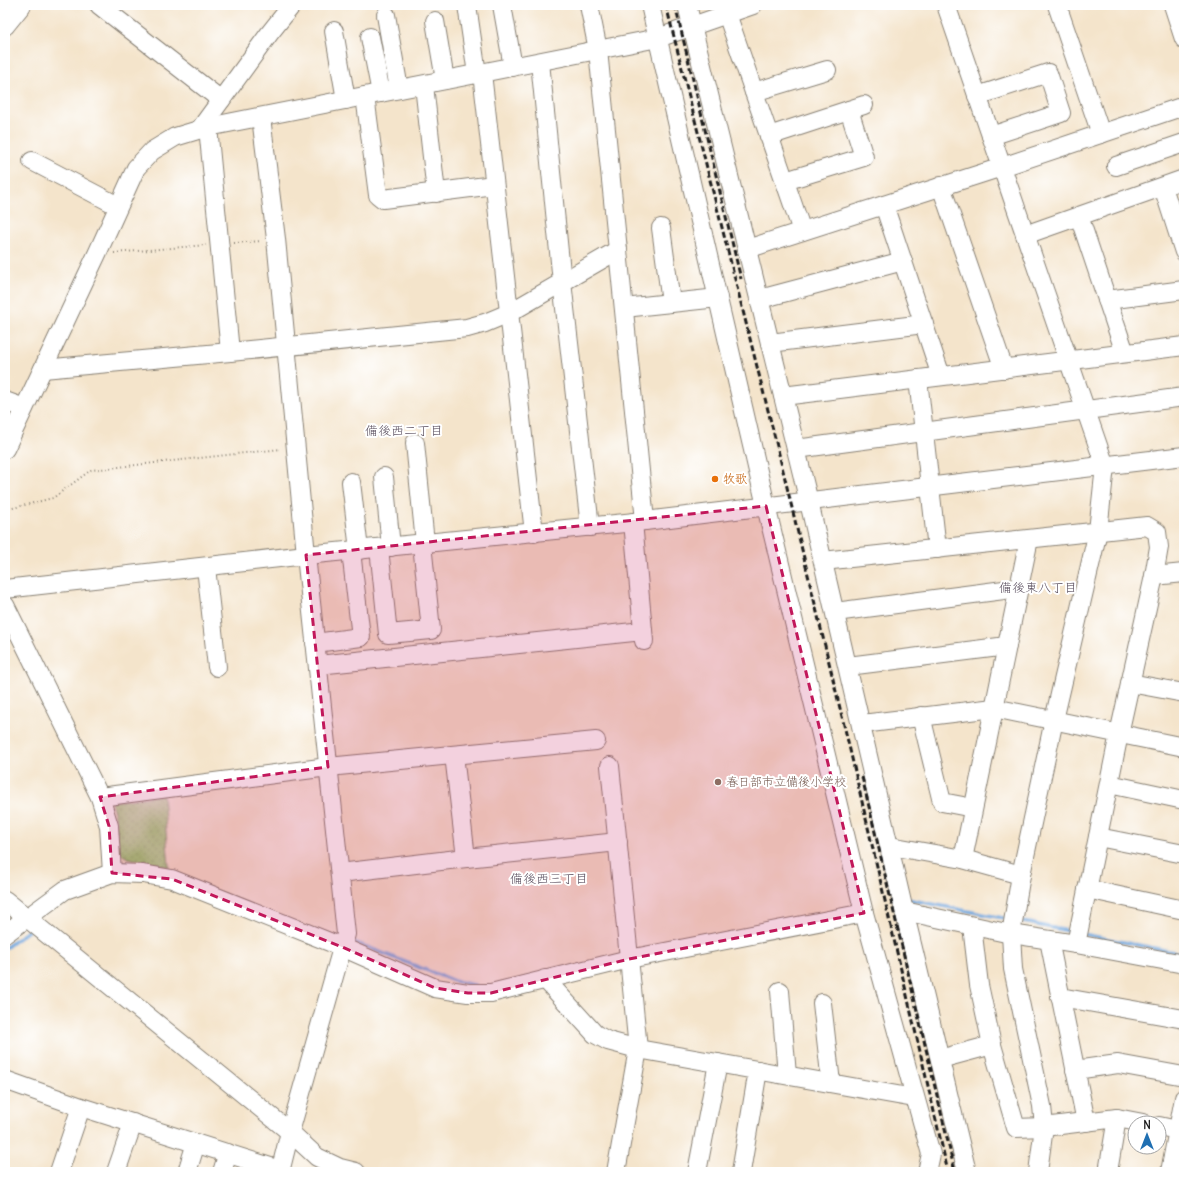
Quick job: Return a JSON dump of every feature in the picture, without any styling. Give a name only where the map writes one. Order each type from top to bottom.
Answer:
[{"type":"street","points":[[5,26],[22,5]]},
{"type":"street","points":[[99,5],[221,100]]},
{"type":"street","points":[[230,352],[219,244],[204,128],[221,100],[292,5]]},
{"type":"street","points":[[467,5],[479,74],[494,185],[534,533]]},
{"type":"street","points":[[502,5],[513,67]]},
{"type":"street","points":[[318,665],[643,636],[639,522],[624,308],[598,50],[589,5]]},
{"type":"street","points":[[650,5],[766,506],[864,913],[930,1154],[927,1172]]},
{"type":"street","points":[[688,5],[809,502],[862,724],[904,911],[967,1172]]},
{"type":"street","points":[[5,449],[136,168],[152,151],[175,137],[204,128],[658,38],[753,5]]},
{"type":"street","points":[[946,5],[1105,466],[1098,531],[1054,720],[1021,875],[1012,934],[1013,968],[1042,1106],[1044,1127],[1038,1172]]},
{"type":"street","points":[[1057,5],[1102,134]]},
{"type":"street","points":[[1173,5],[1183,34]]},
{"type":"street","points":[[727,14],[802,231]]},
{"type":"street","points":[[386,15],[399,89]]},
{"type":"street","points":[[435,21],[445,80]]},
{"type":"street","points":[[334,31],[346,100]]},
{"type":"street","points":[[370,37],[378,195],[383,199],[494,185]]},
{"type":"street","points":[[540,62],[562,282],[590,527]]},
{"type":"street","points":[[754,92],[827,70]]},
{"type":"street","points":[[977,96],[1048,73],[1061,113],[991,136]]},
{"type":"street","points":[[424,84],[436,193]]},
{"type":"street","points":[[747,249],[1002,167],[1184,106]]},
{"type":"street","points":[[770,136],[856,108],[864,157],[785,181]]},
{"type":"street","points":[[5,1080],[80,1107],[228,1153],[280,1171],[346,934],[306,555],[276,239],[261,117]]},
{"type":"street","points":[[1116,166],[1184,143]]},
{"type":"street","points":[[32,161],[118,206]]},
{"type":"street","points":[[1025,235],[1184,179]]},
{"type":"street","points":[[942,186],[1004,368]]},
{"type":"street","points":[[1163,187],[1184,252]]},
{"type":"street","points":[[884,205],[941,376]]},
{"type":"street","points":[[1079,216],[1125,353]]},
{"type":"street","points":[[661,228],[670,303]]},
{"type":"street","points":[[43,369],[467,328],[485,323],[509,313],[618,250]]},
{"type":"street","points":[[760,299],[903,261]]},
{"type":"street","points":[[1107,300],[1184,290]]},
{"type":"street","points":[[624,308],[718,298]]},
{"type":"street","points":[[770,343],[924,324]]},
{"type":"street","points":[[783,396],[1184,346]]},
{"type":"street","points":[[918,379],[937,549]]},
{"type":"street","points":[[796,449],[1184,397]]},
{"type":"street","points":[[5,401],[24,408]]},
{"type":"street","points":[[384,477],[388,634],[431,630],[415,443]]},
{"type":"street","points":[[5,588],[306,555],[639,522],[930,488],[1184,456]]},
{"type":"street","points":[[315,643],[361,637],[351,482]]},
{"type":"street","points":[[823,561],[1147,526],[1157,532],[1159,547],[1154,576],[1119,734],[1076,944]]},
{"type":"street","points":[[963,859],[1029,539]]},
{"type":"street","points":[[206,567],[217,667]]},
{"type":"street","points":[[1154,576],[1184,573]]},
{"type":"street","points":[[835,612],[1019,588]]},
{"type":"street","points":[[5,605],[100,797],[109,826],[112,873]]},
{"type":"street","points":[[848,666],[1007,646]]},
{"type":"street","points":[[1130,683],[1184,693]]},
{"type":"street","points":[[862,724],[994,708],[1184,747]]},
{"type":"street","points":[[921,716],[942,802],[973,808]]},
{"type":"street","points":[[100,797],[328,767],[596,741]]},
{"type":"street","points":[[454,755],[466,858]]},
{"type":"street","points":[[610,766],[638,1049],[616,1172]]},
{"type":"street","points":[[1109,784],[1184,800]]},
{"type":"street","points":[[1098,837],[1184,854]]},
{"type":"street","points":[[340,873],[618,842]]},
{"type":"street","points":[[890,846],[963,859],[1021,875]]},
{"type":"street","points":[[5,934],[65,890],[112,873],[144,874],[172,879],[342,947],[435,988],[468,993],[491,992],[629,959],[864,913]]},
{"type":"street","points":[[1087,889],[1184,910]]},
{"type":"street","points":[[5,900],[290,1132],[317,1157],[340,1168],[356,1172]]},
{"type":"street","points":[[904,911],[1012,934],[1184,964]]},
{"type":"street","points":[[972,926],[980,985],[992,1045],[1016,1128],[1044,1127],[1117,1118],[1127,1120]]},
{"type":"street","points":[[1049,940],[1086,1122]]},
{"type":"street","points":[[545,979],[595,1034],[608,1041],[638,1049],[914,1098]]},
{"type":"street","points":[[780,992],[787,1075]]},
{"type":"street","points":[[1060,998],[1184,1020]]},
{"type":"street","points":[[822,1003],[831,1083]]},
{"type":"street","points":[[940,1058],[992,1045]]},
{"type":"street","points":[[697,1172],[718,1063]]},
{"type":"street","points":[[1075,1070],[1118,1064],[1184,1076]]},
{"type":"street","points":[[741,1172],[758,1070]]},
{"type":"street","points":[[1170,1172],[1184,1098]]},
{"type":"street","points":[[59,1172],[80,1107]]},
{"type":"street","points":[[1108,1172],[1117,1118]]},
{"type":"street","points":[[116,1172],[133,1123]]},
{"type":"street","points":[[1167,1128],[1177,1130]]},
{"type":"street","points":[[187,1172],[196,1143]]},
{"type":"street","points":[[222,1172],[228,1153]]},
{"type":"path","points":[[97,254],[276,239]]},
{"type":"path","points":[[5,510],[53,498],[91,470],[296,447]]},
{"type":"highlighted area","points":[[766,506],[864,913],[629,959],[491,993],[468,993],[435,988],[342,947],[172,879],[112,873],[109,826],[100,797],[328,767],[306,555]]},
{"type":"green space","points":[[163,795],[169,867],[128,858],[119,853],[115,816],[111,802]]},
{"type":"waterway","points":[[117,863],[134,865]]},
{"type":"waterway","points":[[907,899],[1008,919]]},
{"type":"waterway","points":[[1018,921],[1073,932]]},
{"type":"waterway","points":[[5,948],[28,931],[29,927]]},
{"type":"waterway","points":[[1083,934],[1184,954]]},
{"type":"waterway","points":[[349,940],[454,981],[475,985]]},
{"type":"railway","points":[[666,5],[780,458],[850,750],[948,1172]]},
{"type":"railway","points":[[675,5],[741,279]]},
{"type":"railway","points":[[862,777],[955,1172]]},
{"type":"place","name":"牧歌","points":[[715,479]]},
{"type":"place","name":"春日部市立備後小学校","points":[[718,782]]},
{"type":"district","name":"備後西二丁目","points":[[404,430]]},
{"type":"district","name":"備後東八丁目","points":[[1038,587]]},
{"type":"district","name":"備後西三丁目","points":[[549,878]]}]
